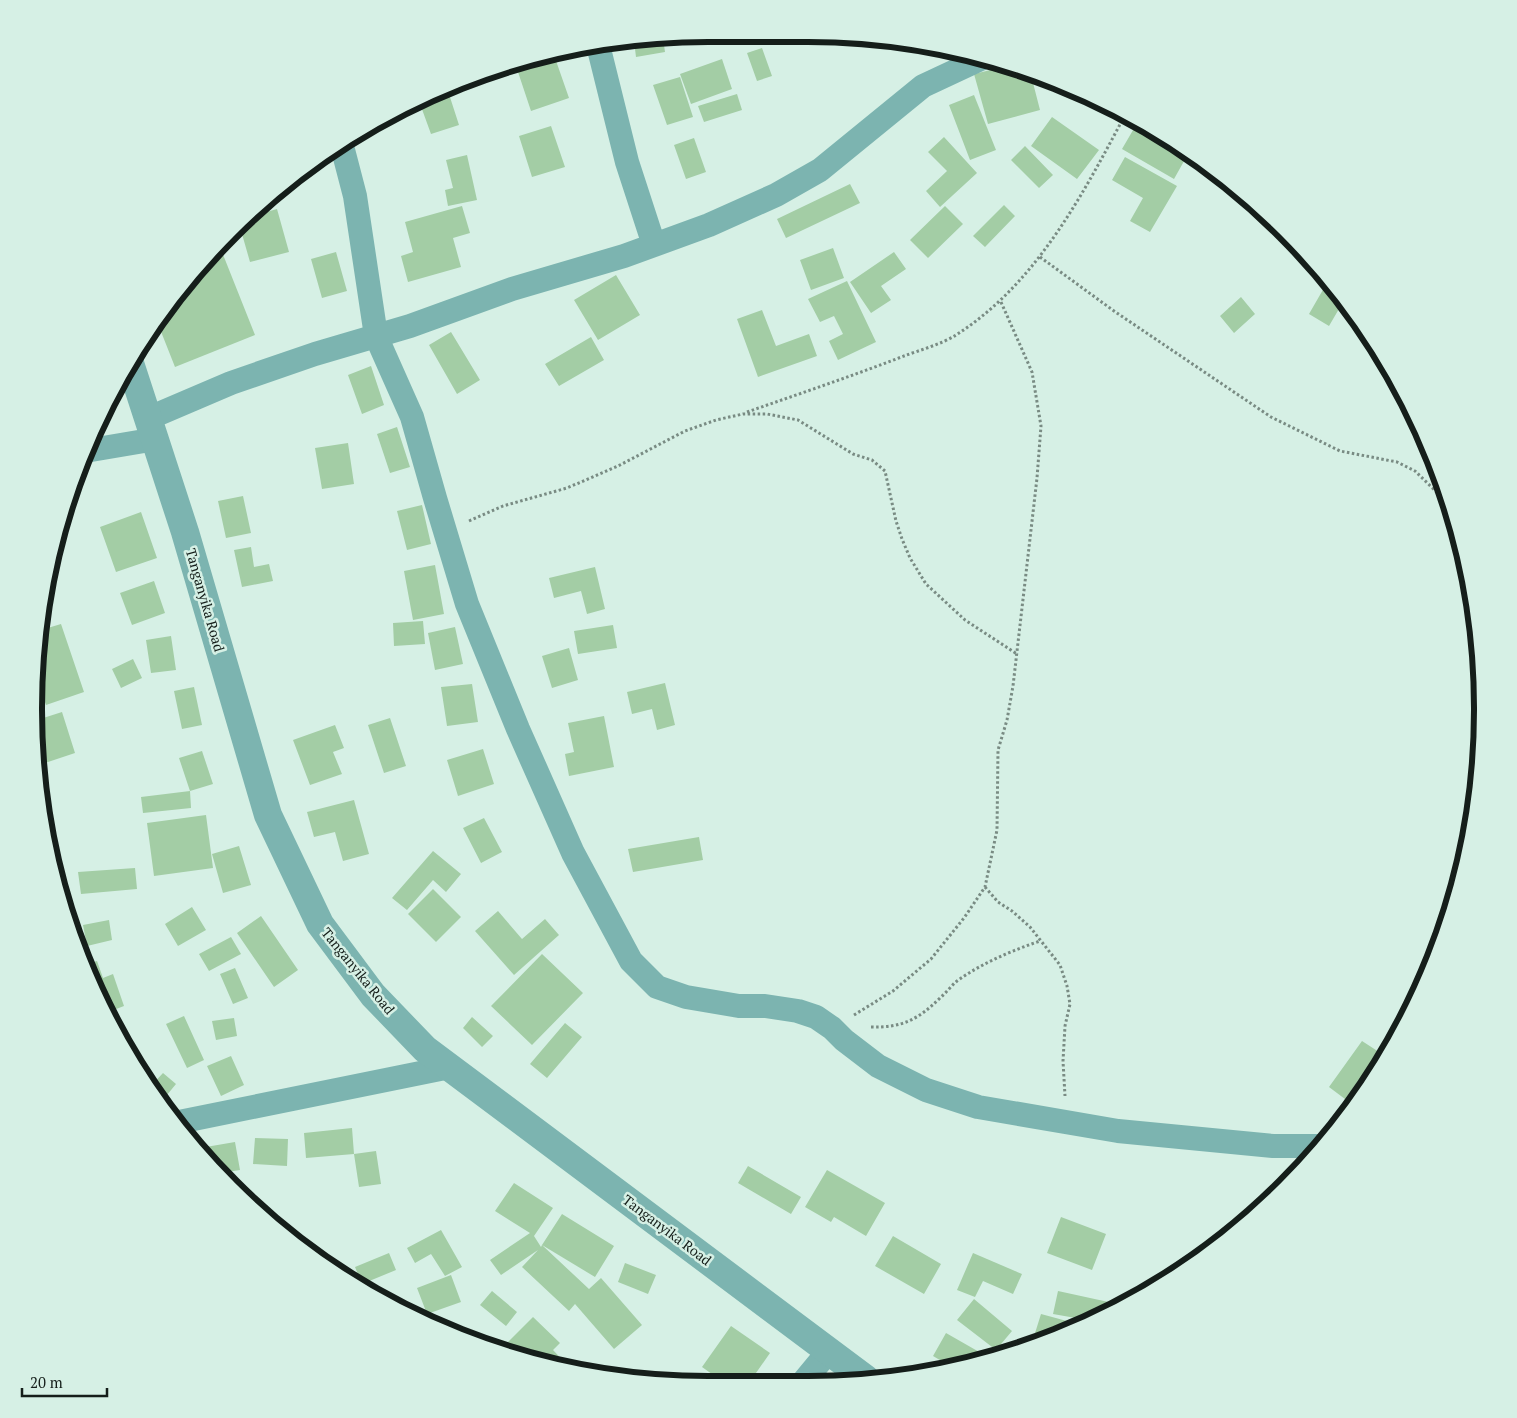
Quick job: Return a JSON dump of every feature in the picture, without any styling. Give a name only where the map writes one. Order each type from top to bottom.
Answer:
[{"type":"street","points":[[600,52],[626,162],[654,245]]},
{"type":"street","points":[[95,448],[152,429],[231,383],[315,354],[410,326],[512,288],[624,256],[709,225],[767,198],[820,170],[923,86],[973,63]]},
{"type":"street","points":[[344,152],[355,196],[376,336],[412,417],[467,604],[518,729],[573,853],[631,960],[657,987],[686,997],[739,1006],[765,1006],[798,1011],[816,1017],[835,1027],[844,1040],[878,1066],[926,1090],[978,1107],[1118,1131],[1273,1146],[1311,1146]]},
{"type":"street","name":"Tanganyika Road","points":[[134,374],[185,532],[268,815],[320,924],[373,995],[425,1049],[858,1373]]},
{"type":"street","points":[[185,1121],[450,1067]]},
{"type":"street","points":[[808,1376],[828,1352]]},
{"type":"path","points":[[445,531],[503,506],[567,488],[618,466],[685,430],[743,414],[955,336],[1001,302],[1040,257],[1088,183],[1122,121]]},
{"type":"path","points":[[1040,257],[1114,312],[1270,417],[1340,451],[1397,462],[1415,471],[1439,494]]},
{"type":"path","points":[[835,1027],[893,991],[931,959],[964,918],[985,887],[997,830],[998,750],[1007,720],[1017,654],[1041,426],[1032,372],[1001,302]]},
{"type":"path","points":[[743,414],[767,414],[798,420],[853,454],[872,460],[885,471],[902,539],[910,558],[926,584],[966,620],[1017,654]]},
{"type":"path","points":[[985,887],[998,902],[1012,911],[1030,927],[1060,965],[1067,986],[1070,1004],[1065,1026],[1063,1061],[1066,1121]]},
{"type":"path","points":[[835,1027],[879,1027],[905,1024],[921,1015],[956,982],[978,968],[1007,952],[1040,941]]},
{"type":"building","points":[[664,44],[665,52],[636,57],[635,47]]},
{"type":"building","points":[[762,48],[772,76],[757,81],[747,53]]},
{"type":"building","points":[[722,59],[732,89],[691,104],[680,74]]},
{"type":"building","points":[[556,60],[569,98],[531,111],[518,71]]},
{"type":"building","points":[[994,69],[1033,82],[1040,110],[988,124],[974,74]]},
{"type":"building","points":[[680,77],[693,117],[667,125],[653,85]]},
{"type":"building","points":[[737,94],[742,110],[704,122],[698,106]]},
{"type":"building","points":[[449,95],[459,125],[431,134],[421,108]]},
{"type":"building","points":[[974,95],[996,150],[970,160],[949,105]]},
{"type":"building","points":[[1052,117],[1099,150],[1077,179],[1031,146]]},
{"type":"building","points":[[551,126],[565,167],[532,177],[519,136]]},
{"type":"building","points":[[1134,128],[1185,160],[1174,179],[1122,149]]},
{"type":"building","points":[[944,137],[977,173],[940,207],[926,191],[947,171],[928,152]]},
{"type":"building","points":[[694,138],[706,172],[686,179],[674,145]]},
{"type":"building","points":[[1025,146],[1053,175],[1039,188],[1011,160]]},
{"type":"building","points":[[467,155],[477,200],[448,206],[445,190],[453,188],[446,160]]},
{"type":"building","points":[[1125,157],[1177,186],[1150,232],[1130,221],[1143,198],[1112,180]]},
{"type":"building","points":[[850,184],[860,203],[786,238],[777,219]]},
{"type":"building","points":[[1004,205],[1015,216],[985,247],[973,236]]},
{"type":"building","points":[[462,206],[470,233],[453,238],[461,267],[408,282],[401,256],[413,252],[405,222]]},
{"type":"building","points":[[945,206],[963,224],[928,258],[910,240]]},
{"type":"building","points":[[277,209],[289,252],[250,262],[242,234],[265,212]]},
{"type":"building","points":[[833,248],[844,278],[811,290],[800,260]]},
{"type":"building","points":[[336,252],[347,291],[322,298],[311,259]]},
{"type":"building","points":[[894,252],[906,269],[881,286],[891,300],[871,313],[850,282]]},
{"type":"building","points":[[223,254],[255,335],[175,367],[161,331],[180,303]]},
{"type":"building","points":[[616,275],[640,315],[598,340],[574,300]]},
{"type":"building","points":[[847,281],[876,342],[838,360],[829,341],[843,334],[834,316],[820,322],[808,299]]},
{"type":"building","points":[[1324,288],[1340,307],[1329,326],[1309,314]]},
{"type":"building","points":[[1241,297],[1255,314],[1234,333],[1220,316]]},
{"type":"building","points":[[762,310],[776,346],[809,334],[817,356],[758,377],[737,319]]},
{"type":"building","points":[[451,332],[480,380],[457,394],[429,345]]},
{"type":"building","points":[[591,337],[604,360],[559,386],[545,364]]},
{"type":"building","points":[[371,366],[384,405],[362,414],[348,375]]},
{"type":"building","points":[[397,427],[410,467],[390,473],[377,434]]},
{"type":"building","points":[[348,443],[354,484],[322,489],[315,448]]},
{"type":"building","points":[[243,496],[251,533],[226,538],[218,501]]},
{"type":"building","points":[[422,505],[431,544],[407,550],[397,511]]},
{"type":"building","points":[[141,512],[157,558],[116,572],[100,527]]},
{"type":"building","points":[[251,547],[254,567],[269,564],[273,581],[242,587],[234,550]]},
{"type":"building","points":[[435,565],[444,614],[413,620],[404,571]]},
{"type":"building","points":[[595,567],[605,609],[587,614],[581,591],[554,598],[549,578]]},
{"type":"building","points":[[154,581],[165,613],[132,625],[120,593]]},
{"type":"building","points":[[423,621],[425,644],[394,646],[393,623]]},
{"type":"building","points":[[61,624],[84,692],[46,705],[43,695],[47,628]]},
{"type":"building","points":[[613,625],[617,648],[578,654],[574,631]]},
{"type":"building","points":[[455,627],[463,664],[435,670],[428,633]]},
{"type":"building","points":[[171,636],[176,670],[151,673],[146,640]]},
{"type":"building","points":[[569,648],[578,680],[552,688],[542,656]]},
{"type":"building","points":[[133,659],[142,678],[121,688],[112,669]]},
{"type":"building","points":[[665,683],[675,725],[657,730],[652,709],[632,714],[627,692]]},
{"type":"building","points":[[472,684],[478,722],[447,726],[441,687]]},
{"type":"building","points":[[194,687],[202,725],[182,729],[174,691]]},
{"type":"building","points":[[62,712],[75,753],[45,763],[42,718]]},
{"type":"building","points":[[604,716],[614,767],[569,776],[565,754],[574,752],[568,723]]},
{"type":"building","points":[[390,718],[406,766],[384,773],[368,725]]},
{"type":"building","points":[[335,725],[344,748],[333,752],[342,774],[310,785],[293,740]]},
{"type":"building","points":[[483,749],[494,784],[458,796],[447,760]]},
{"type":"building","points":[[202,751],[213,784],[190,791],[179,758]]},
{"type":"building","points":[[190,791],[191,808],[143,813],[141,797]]},
{"type":"building","points":[[354,800],[369,854],[343,861],[335,832],[314,837],[307,812]]},
{"type":"building","points":[[206,815],[213,868],[154,876],[147,823]]},
{"type":"building","points":[[484,818],[502,852],[481,863],[463,828]]},
{"type":"building","points":[[699,837],[703,860],[633,872],[628,849]]},
{"type":"building","points":[[239,846],[251,885],[223,893],[212,854]]},
{"type":"building","points":[[433,851],[461,874],[446,892],[433,880],[407,910],[392,898]]},
{"type":"building","points":[[135,868],[137,889],[81,894],[78,872]]},
{"type":"building","points":[[433,889],[461,917],[436,942],[408,914]]},
{"type":"building","points":[[192,907],[206,930],[178,946],[165,924]]},
{"type":"building","points":[[498,911],[522,939],[545,919],[559,935],[514,975],[475,931]]},
{"type":"building","points":[[261,916],[298,970],[274,987],[237,933]]},
{"type":"building","points":[[109,920],[112,940],[87,946],[83,925]]},
{"type":"building","points":[[231,937],[241,954],[209,971],[199,954]]},
{"type":"building","points":[[542,954],[583,993],[532,1045],[491,1006]]},
{"type":"building","points":[[97,961],[103,978],[113,974],[124,1006],[114,1010],[92,963]]},
{"type":"building","points":[[235,968],[248,998],[233,1004],[220,974]]},
{"type":"building","points":[[184,1016],[204,1060],[187,1068],[166,1024]]},
{"type":"building","points":[[472,1017],[493,1036],[482,1047],[463,1028]]},
{"type":"building","points":[[234,1018],[237,1036],[216,1040],[212,1021]]},
{"type":"building","points":[[565,1023],[582,1037],[547,1078],[530,1064]]},
{"type":"building","points":[[1362,1041],[1379,1052],[1345,1099],[1329,1087]]},
{"type":"building","points":[[231,1056],[244,1085],[221,1096],[207,1066]]},
{"type":"building","points":[[163,1073],[176,1084],[166,1096],[156,1080]]},
{"type":"building","points":[[352,1128],[354,1154],[306,1158],[304,1133]]},
{"type":"building","points":[[255,1138],[288,1139],[287,1166],[253,1164]]},
{"type":"building","points":[[235,1142],[240,1170],[230,1171],[207,1147]]},
{"type":"building","points":[[376,1151],[381,1184],[359,1187],[354,1154]]},
{"type":"building","points":[[748,1166],[801,1197],[791,1214],[738,1183]]},
{"type":"building","points":[[827,1170],[885,1203],[866,1236],[834,1217],[831,1222],[805,1207]]},
{"type":"building","points":[[514,1183],[553,1208],[534,1236],[541,1247],[542,1245],[589,1289],[601,1278],[642,1325],[614,1349],[575,1304],[569,1311],[522,1267],[538,1250],[501,1275],[490,1260],[530,1233],[495,1211]]},
{"type":"building","points":[[562,1214],[614,1246],[595,1277],[542,1245]]},
{"type":"building","points":[[1061,1217],[1106,1234],[1092,1270],[1047,1253]]},
{"type":"building","points":[[441,1230],[462,1267],[445,1276],[431,1254],[415,1263],[407,1248]]},
{"type":"building","points":[[893,1236],[941,1264],[924,1294],[875,1266]]},
{"type":"building","points":[[389,1253],[396,1270],[368,1281],[358,1275],[355,1267]]},
{"type":"building","points":[[973,1253],[1022,1274],[1013,1294],[983,1281],[975,1297],[957,1290]]},
{"type":"building","points":[[625,1263],[656,1275],[648,1294],[618,1282]]},
{"type":"building","points":[[451,1275],[461,1302],[428,1313],[417,1288]]},
{"type":"building","points":[[492,1291],[517,1312],[506,1326],[480,1305]]},
{"type":"building","points":[[1058,1291],[1111,1303],[1078,1318],[1053,1314]]},
{"type":"building","points":[[974,1299],[1012,1331],[998,1348],[994,1349],[957,1320]]},
{"type":"building","points":[[1041,1314],[1070,1322],[1063,1325],[1034,1336]]},
{"type":"building","points":[[533,1317],[560,1343],[553,1350],[561,1359],[536,1353],[511,1345],[508,1342]]},
{"type":"building","points":[[731,1326],[770,1353],[754,1376],[715,1376],[702,1367]]},
{"type":"building","points":[[946,1333],[981,1353],[943,1362],[933,1356]]}]
